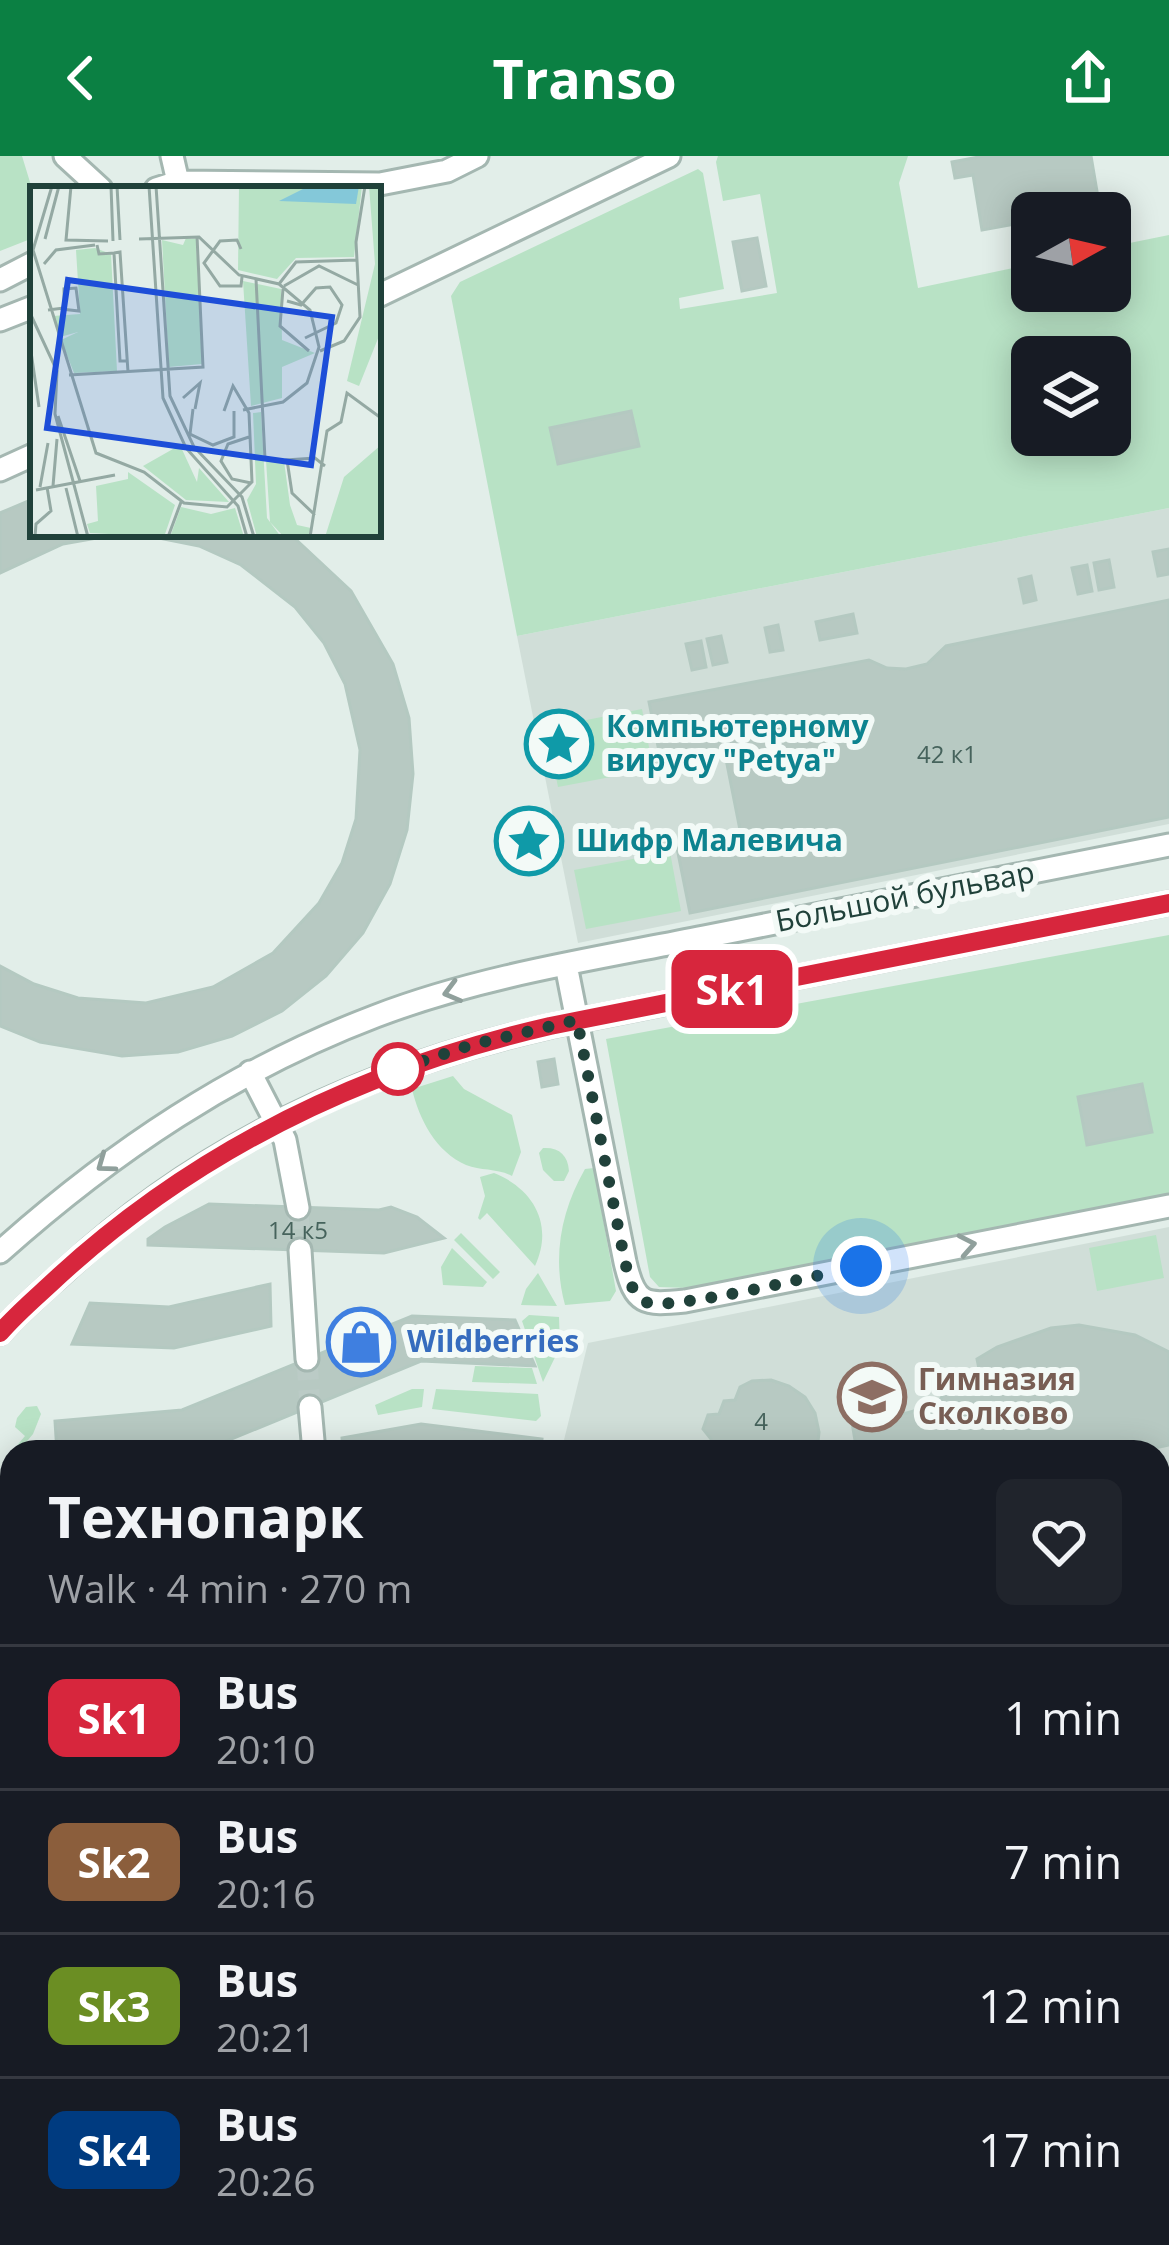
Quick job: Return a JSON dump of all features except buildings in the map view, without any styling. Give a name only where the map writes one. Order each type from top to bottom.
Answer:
[{"type":"street","points":[[65,156],[98,186]]},
{"type":"street","points":[[172,156],[178,182]]},
{"type":"street","points":[[165,186],[178,182],[380,184],[447,171],[477,156]]},
{"type":"street","points":[[381,295],[669,156]]},
{"type":"street","points":[[0,280],[30,265]]},
{"type":"street","points":[[0,320],[30,308]]},
{"type":"street","points":[[0,470],[30,456]]},
{"type":"street","name":"Большой бульвар","points":[[0,1252],[92,1173],[160,1125],[250,1072],[381,1014],[450,992],[566,965],[1169,845]]},
{"type":"street","name":"Большой бульвар","points":[[0,1334],[91,1247],[142,1206],[222,1152],[380,1075],[471,1045],[577,1020],[1169,903]]},
{"type":"street","points":[[566,965],[625,1262],[631,1286],[642,1301],[685,1301],[1169,1206]]},
{"type":"street","points":[[250,1072],[277,1122],[293,1168],[298,1208]]},
{"type":"street","points":[[300,1250],[307,1359]]},
{"type":"street","points":[[310,1407],[313,1440]]},
{"type":"shaded area","points":[[1169,508],[1169,824],[578,943],[517,636]]},
{"type":"shaded area","name":"Гимназия Сколково","points":[[1169,1227],[1169,1440],[564,1440],[588,1343]]},
{"type":"green space","points":[[0,156],[22,156],[31,186],[30,239],[0,251]]},
{"type":"green space","points":[[718,156],[908,156],[899,183],[918,288],[1011,268],[1011,312],[1131,312],[1131,243],[1169,235],[1169,508],[517,636],[451,296],[460,282],[698,169],[703,173],[724,289],[679,298],[680,309],[777,293],[760,194],[723,201]]},
{"type":"green space","points":[[642,709],[653,769],[558,787],[546,728]]},
{"type":"green space","points":[[670,852],[681,911],[586,929],[574,870]]},
{"type":"green space","points":[[1169,935],[1169,1194],[689,1288],[659,1287],[650,1277],[606,1039]]},
{"type":"green space","points":[[453,1076],[464,1089],[512,1115],[521,1152],[512,1176],[466,1165],[430,1133],[412,1089]]},
{"type":"green space","points":[[543,1148],[565,1156],[569,1171],[564,1181],[554,1181],[543,1170],[539,1153]]},
{"type":"green space","points":[[594,1168],[616,1291],[610,1301],[565,1305],[559,1252],[565,1218],[585,1169]]},
{"type":"green space","points":[[494,1173],[520,1189],[537,1210],[542,1236],[535,1266],[487,1213],[478,1218],[485,1196],[480,1177]]},
{"type":"green space","points":[[461,1233],[500,1272],[493,1279],[454,1240]]},
{"type":"green space","points":[[1156,1235],[1164,1278],[1097,1291],[1089,1248]]},
{"type":"green space","points":[[452,1248],[487,1282],[483,1287],[443,1285],[441,1267]]},
{"type":"green space","points":[[538,1273],[557,1306],[521,1305]]},
{"type":"green space","points":[[529,1315],[559,1317],[560,1347],[543,1382],[522,1321]]},
{"type":"green space","points":[[475,1366],[532,1368],[537,1384],[472,1382]]},
{"type":"green space","points":[[412,1389],[424,1389],[422,1407],[378,1415],[375,1405]]},
{"type":"green space","points":[[436,1389],[538,1394],[541,1416],[536,1421],[432,1409]]},
{"type":"green space","points":[[37,1406],[41,1414],[33,1434],[22,1440],[25,1436],[15,1427],[26,1407]]},
{"type":"tunnel","points":[[298,1208],[300,1250]]},
{"type":"tunnel","points":[[307,1359],[310,1407]]},
{"type":"bus line","name":"Sk1","points":[[0,1333],[142,1206],[222,1152],[380,1075],[471,1045],[550,1026],[1169,903]]},
{"type":"place","name":"Компьютерному вирусу \"Petya\"","points":[[559,744]]},
{"type":"place","name":"Шифр Малевича","points":[[529,841]]},
{"type":"place","name":"Wildberries","points":[[361,1342]]},
{"type":"place","name":"Гимназия Сколково","points":[[872,1397]]},
{"type":"route","points":[[398,1069],[380,1075],[471,1045],[577,1020],[625,1262],[631,1286],[642,1301],[685,1301],[861,1266]]}]
